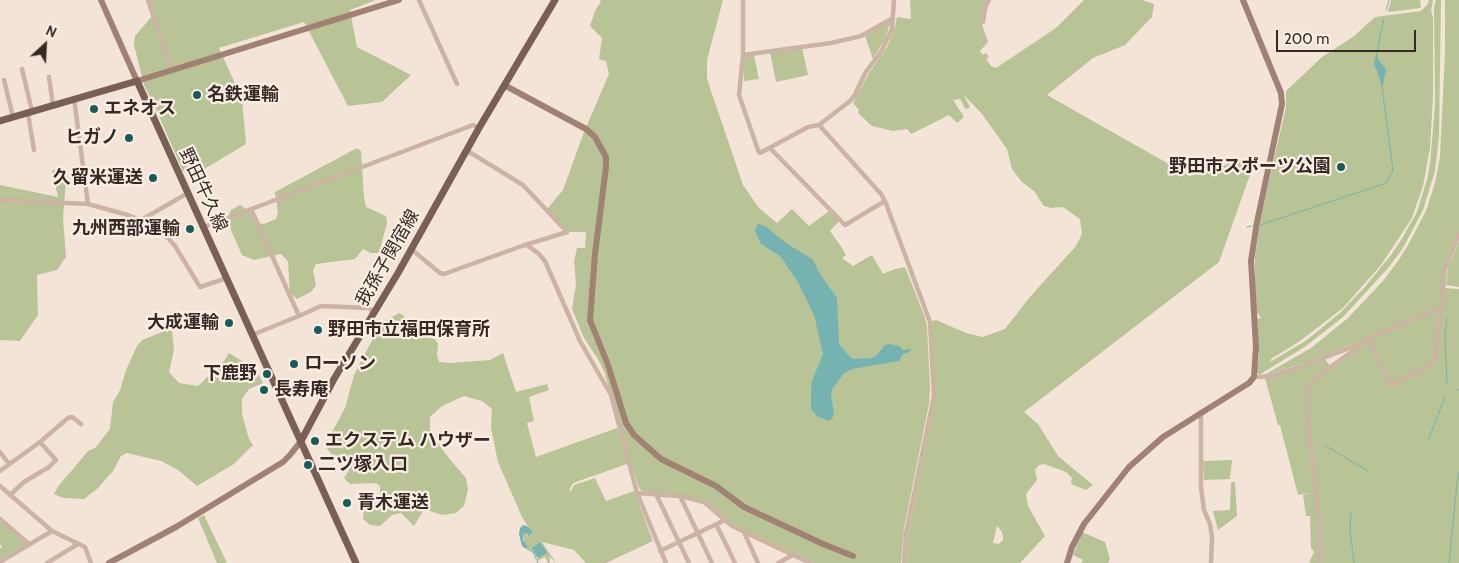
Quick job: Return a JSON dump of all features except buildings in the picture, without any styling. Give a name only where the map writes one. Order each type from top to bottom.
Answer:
[{"type":"main road","name":"我孫子関宿線","points":[[301,441],[334,379],[375,312],[466,150],[555,0]]},
{"type":"main road","points":[[0,121],[137,81]]},
{"type":"main road","name":"野田牛久線","points":[[137,81],[301,441]]},
{"type":"main road","points":[[301,441],[356,563]]},
{"type":"street","points":[[101,0],[137,81],[399,0]]},
{"type":"street","points":[[148,0],[172,70]]},
{"type":"street","points":[[419,0],[457,84]]},
{"type":"street","points":[[744,0],[743,55],[739,95],[760,153],[808,127],[819,125],[850,101],[855,95],[865,73],[882,52],[892,29],[894,0]]},
{"type":"street","points":[[983,22],[989,0]]},
{"type":"street","points":[[1243,0],[1281,93],[1282,104],[1257,222],[1251,261],[1257,377]]},
{"type":"street","points":[[743,55],[831,43],[861,36],[894,18]]},
{"type":"street","points":[[22,70],[30,112],[34,150]]},
{"type":"street","points":[[48,77],[52,105]]},
{"type":"street","points":[[4,80],[13,117]]},
{"type":"street","points":[[504,86],[586,129],[595,137],[606,157],[590,320],[608,365],[626,423],[634,434],[661,459],[716,486],[744,507],[822,544],[853,556]]},
{"type":"street","points":[[74,98],[88,204]]},
{"type":"street","points":[[204,227],[473,125],[479,128]]},
{"type":"street","points":[[819,125],[885,201],[930,322],[934,396],[906,534],[904,563]]},
{"type":"street","points":[[770,148],[845,226],[885,201]]},
{"type":"street","points":[[411,249],[440,273],[444,274],[567,232],[524,185],[466,150]]},
{"type":"street","points":[[141,220],[188,193]]},
{"type":"street","points":[[0,200],[88,204],[141,220],[156,228],[169,239],[200,287],[227,278]]},
{"type":"street","points":[[251,209],[299,316]]},
{"type":"street","points":[[1368,339],[1391,385],[1434,363],[1445,268],[1459,234]]},
{"type":"street","points":[[527,245],[539,254],[544,261],[580,341],[611,395],[637,492],[666,563]]},
{"type":"street","points":[[252,334],[321,306],[368,308],[375,312]]},
{"type":"street","points":[[1257,377],[1286,372],[1325,358],[1410,320],[1441,309]]},
{"type":"street","points":[[1320,563],[1321,540],[1306,398],[1312,382],[1319,375],[1368,339]]},
{"type":"street","points":[[1325,358],[1331,364],[1331,367]]},
{"type":"street","points":[[1067,563],[1072,547],[1084,524],[1129,467],[1162,437],[1257,377],[1269,372]]},
{"type":"street","points":[[1202,412],[1201,488],[1204,510],[1210,524],[1212,537],[1212,563]]},
{"type":"street","points":[[0,472],[68,418],[72,417],[81,424]]},
{"type":"street","points":[[109,563],[176,526],[282,462],[301,441]]},
{"type":"street","points":[[10,495],[24,482],[49,467],[56,460],[40,442]]},
{"type":"street","points":[[0,452],[9,464]]},
{"type":"street","points":[[0,486],[52,531],[84,547],[91,563]]},
{"type":"street","points":[[637,492],[680,496],[704,502],[725,520],[744,532],[810,563]]},
{"type":"street","points":[[656,494],[689,563]]},
{"type":"street","points":[[680,496],[712,563]]},
{"type":"street","points":[[0,519],[30,544]]},
{"type":"street","points":[[660,551],[725,520]]},
{"type":"street","points":[[716,524],[735,563]]},
{"type":"street","points":[[0,562],[52,531]]},
{"type":"street","points":[[744,532],[758,563]]},
{"type":"street","points":[[46,563],[78,544]]},
{"type":"street","points":[[778,563],[796,556]]},
{"type":"street","points":[[794,563],[796,556]]},
{"type":"green space","points":[[149,0],[376,0],[350,10],[357,47],[411,75],[382,102],[348,106],[304,22],[219,48],[242,99],[246,144],[206,168],[183,171],[144,85],[134,45],[135,36],[154,14]]},
{"type":"green space","points":[[600,0],[723,0],[707,60],[707,79],[743,185],[759,208],[777,223],[792,209],[809,226],[829,211],[839,221],[830,231],[846,255],[842,258],[853,266],[872,255],[883,274],[905,267],[927,326],[930,387],[929,404],[904,529],[901,563],[813,563],[734,525],[704,501],[643,492],[639,488],[621,433],[605,374],[584,338],[572,309],[576,285],[574,261],[577,248],[585,248],[586,232],[569,232],[547,209],[563,190],[584,132],[609,74],[606,61],[599,59],[602,38],[590,26]]},
{"type":"green space","points":[[910,0],[988,0],[982,24],[988,42],[980,51],[983,55],[986,53],[989,57],[986,59],[991,66],[996,68],[1056,28],[1084,0],[1142,0],[1154,4],[1152,17],[1125,45],[1093,58],[1047,95],[1190,176],[1257,155],[1219,262],[1024,412],[1038,424],[1058,456],[1093,485],[1086,490],[1071,484],[1072,478],[1066,472],[1044,464],[1039,465],[1035,470],[1037,480],[1026,494],[1028,506],[1045,536],[1020,563],[906,563],[908,536],[935,400],[932,321],[936,320],[966,333],[983,337],[1005,329],[1029,298],[1076,246],[1082,234],[1080,219],[1063,207],[1051,208],[1044,206],[1034,191],[1022,182],[1012,169],[1007,149],[982,114],[963,94],[970,107],[965,108],[960,99],[953,100],[964,117],[957,123],[949,115],[911,134],[907,129],[893,131],[872,126],[858,113],[859,110],[853,103],[869,73],[887,47],[897,17],[911,19]],"holes":[[[997,526],[1002,532],[1003,540],[999,544],[993,543]]]},
{"type":"green space","points":[[1391,0],[1420,0],[1421,8],[1388,12]]},
{"type":"green space","name":"野田市スポーツ公園","points":[[1429,0],[1433,0],[1431,11],[1433,17],[1433,97],[1430,148],[1423,186],[1412,218],[1381,265],[1343,308],[1300,341],[1271,359],[1270,362],[1307,340],[1341,312],[1391,255],[1417,212],[1430,163],[1435,106],[1434,7],[1436,0],[1441,0],[1439,137],[1435,171],[1423,210],[1403,248],[1389,267],[1343,317],[1306,346],[1259,375],[1257,372],[1259,356],[1257,319],[1261,318],[1256,311],[1255,257],[1261,216],[1286,107],[1286,91],[1322,57],[1353,37],[1375,17],[1421,11]]},
{"type":"green space","points":[[1445,0],[1459,0],[1459,231],[1447,258],[1439,308],[1312,361],[1264,375],[1311,348],[1348,318],[1383,281],[1398,261],[1426,211],[1435,183],[1440,157],[1445,52]]},
{"type":"green space","points":[[891,20],[885,39],[873,59],[865,36]]},
{"type":"green space","points":[[802,47],[808,75],[776,82],[770,52]]},
{"type":"green space","points":[[754,55],[759,79],[744,81],[743,58],[744,56]]},
{"type":"green space","points":[[357,148],[361,151],[366,207],[386,216],[387,223],[379,253],[371,253],[363,249],[355,259],[316,264],[313,270],[316,285],[311,292],[297,299],[290,293],[288,261],[281,254],[254,260],[242,255],[227,221],[231,210],[240,205],[249,211],[257,223],[264,224],[276,219],[278,212],[275,192]]},
{"type":"green space","points":[[52,170],[67,170],[63,218],[66,257],[57,270],[37,275],[38,315],[20,341],[0,340],[0,185],[58,197]]},
{"type":"green space","points":[[1459,241],[1459,287],[1446,285],[1448,267]]},
{"type":"green space","points":[[1444,288],[1459,289],[1459,563],[1321,563],[1322,539],[1307,399],[1309,389],[1314,381],[1366,342],[1368,342],[1390,386],[1435,364]]},
{"type":"green space","points":[[1438,311],[1432,363],[1392,383],[1370,339],[1416,318]]},
{"type":"green space","points":[[399,313],[404,316],[412,335],[435,339],[438,344],[437,355],[439,362],[490,360],[503,353],[516,392],[547,384],[549,390],[529,397],[534,421],[527,423],[536,457],[617,428],[627,464],[573,483],[569,491],[571,491],[574,485],[595,478],[606,501],[634,491],[653,541],[606,563],[586,563],[574,550],[542,542],[556,563],[549,556],[550,563],[548,563],[545,557],[539,560],[540,563],[524,542],[524,533],[528,536],[533,534],[522,517],[498,462],[491,428],[492,409],[482,401],[464,396],[442,406],[430,417],[430,432],[466,478],[468,490],[464,506],[456,513],[442,515],[424,509],[414,526],[401,513],[392,515],[380,526],[370,525],[363,519],[364,509],[380,500],[380,486],[376,483],[350,484],[344,478],[352,465],[351,459],[345,457],[335,458],[327,449],[333,440],[331,434],[345,408],[354,375],[381,323]]},
{"type":"green space","points":[[167,330],[172,331],[174,350],[169,372],[179,383],[198,386],[224,361],[229,353],[256,370],[263,383],[249,389],[242,399],[242,414],[249,439],[253,445],[234,464],[197,486],[178,470],[161,461],[127,453],[121,456],[113,471],[98,488],[84,499],[63,498],[54,494],[59,485],[88,451],[95,448],[110,429],[113,402],[120,390],[126,370],[137,346],[142,340]]},
{"type":"green space","points":[[1325,359],[1330,366],[1317,375],[1305,393],[1320,544],[1318,563],[1309,563],[1314,552],[1311,548],[1310,516],[1306,516],[1303,495],[1311,493],[1298,495],[1280,425],[1278,425],[1265,378]]},
{"type":"green space","points":[[1232,460],[1230,479],[1204,480],[1203,461]]},
{"type":"green space","points":[[1231,482],[1235,482],[1237,516],[1218,530],[1213,511],[1230,510]]},
{"type":"green space","points":[[204,515],[227,563],[217,563],[198,518]]},
{"type":"green space","points":[[0,522],[25,545],[0,560],[0,549],[2,547],[0,544]]},
{"type":"green space","points":[[1082,532],[1105,542],[1110,559],[1108,563],[1081,563],[1083,560],[1073,555]]},
{"type":"water","points":[[1377,51],[1378,59],[1386,70],[1382,89],[1374,64]]},
{"type":"water","points":[[758,224],[765,226],[786,243],[812,259],[837,298],[839,344],[850,357],[854,359],[876,356],[885,345],[889,344],[899,346],[903,350],[911,349],[911,351],[903,354],[899,361],[852,369],[844,373],[832,389],[831,396],[834,414],[832,419],[828,421],[817,416],[811,409],[812,381],[823,354],[814,315],[798,282],[781,257],[761,244],[755,231]]},
{"type":"water","points":[[523,525],[529,527],[533,533],[529,536],[524,533],[523,540],[528,547],[526,549],[522,546],[519,534],[520,528]]},
{"type":"water","points":[[540,542],[547,553],[538,558],[532,548]]},
{"type":"waterway","points":[[1386,10],[1389,0]]},
{"type":"waterway","points":[[1377,52],[1384,18]]},
{"type":"waterway","points":[[1260,225],[1386,183],[1393,170],[1382,87]]},
{"type":"waterway","points":[[1247,227],[1252,226]]},
{"type":"waterway","points":[[1447,318],[1445,334],[1447,384]]},
{"type":"waterway","points":[[1429,438],[1445,397]]},
{"type":"waterway","points":[[1326,446],[1368,471]]},
{"type":"waterway","points":[[1449,563],[1458,473]]},
{"type":"waterway","points":[[1351,513],[1350,529],[1354,563]]},
{"type":"waterway","points":[[527,549],[533,552],[538,563]]},
{"type":"place","name":"名鉄運輸","points":[[197,95]]},
{"type":"place","name":"エネオス","points":[[94,109]]},
{"type":"place","name":"ヒガノ","points":[[129,138]]},
{"type":"place","name":"野田市スポーツ公園","points":[[1341,167]]},
{"type":"place","name":"久留米運送","points":[[153,178]]},
{"type":"place","name":"九州西部運輸","points":[[190,229]]},
{"type":"place","name":"大成運輸","points":[[229,323]]},
{"type":"place","name":"野田市立福田保育所","points":[[318,330]]},
{"type":"place","name":"ローソン","points":[[294,364]]},
{"type":"place","name":"下鹿野","points":[[267,374]]},
{"type":"place","name":"長寿庵","points":[[264,390]]},
{"type":"place","name":"エクステム ハウザー","points":[[315,441]]},
{"type":"place","name":"二ツ塚入口","points":[[308,465]]},
{"type":"place","name":"青木運送","points":[[347,503]]}]
